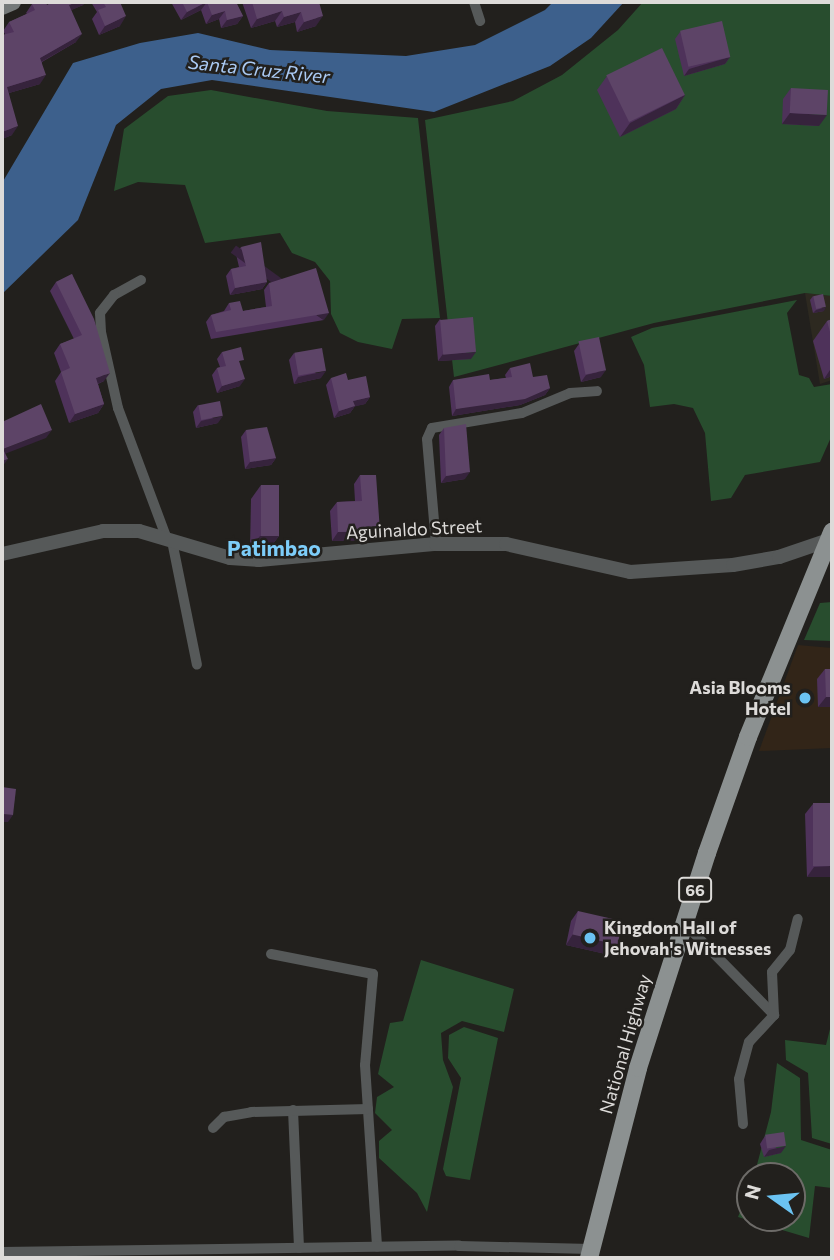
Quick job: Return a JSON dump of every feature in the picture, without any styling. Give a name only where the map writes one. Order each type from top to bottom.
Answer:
[{"type":"main road","points":[[2,7],[13,2]]},
{"type":"main road","name":"National Highway","points":[[590,1253],[638,1068],[684,923],[744,747],[831,537]]},
{"type":"street","points":[[474,2],[480,21]]},
{"type":"street","points":[[141,280],[114,295],[100,313],[101,332],[118,408],[169,540],[197,665]]},
{"type":"street","points":[[436,544],[427,439],[432,428],[522,413],[570,393],[597,391]]},
{"type":"street","name":"Aguinaldo Street","points":[[2,554],[103,531],[139,531],[230,558],[259,560],[436,544],[529,547],[630,572],[733,565],[779,557],[831,537]]},
{"type":"street","points":[[743,1124],[740,1079],[749,1042],[774,1015],[772,972],[790,950],[798,919]]},
{"type":"street","points":[[684,923],[774,1015]]},
{"type":"street","points":[[271,954],[373,974],[365,1065],[377,1247]]},
{"type":"street","points":[[213,1128],[224,1117],[293,1110],[368,1109]]},
{"type":"street","points":[[293,1110],[299,1248]]},
{"type":"street","points":[[2,1252],[377,1247],[590,1253]]},
{"type":"shaded area","points":[[805,293],[832,296],[832,380],[820,384]]},
{"type":"shaded area","name":"Asia Blooms Hotel","points":[[798,645],[832,648],[832,748],[759,751]]},
{"type":"green space","points":[[643,2],[832,2],[832,296],[805,293],[654,323],[454,377],[425,120],[513,101],[562,75],[618,30]]},
{"type":"green space","points":[[211,90],[327,111],[418,118],[440,318],[402,319],[392,349],[358,342],[340,333],[331,314],[330,281],[315,262],[292,253],[280,233],[205,243],[185,185],[138,182],[114,191],[124,129],[168,96]]},
{"type":"green space","points":[[797,300],[787,313],[799,375],[809,378],[814,387],[832,384],[832,435],[820,462],[745,475],[731,498],[711,501],[705,433],[693,408],[674,404],[650,407],[644,365],[631,337],[652,328]]},
{"type":"green space","points":[[832,602],[832,641],[804,640],[820,603]]},
{"type":"green space","points":[[421,960],[514,989],[504,1032],[462,1021],[441,1033],[443,1060],[453,1087],[427,1212],[417,1193],[379,1158],[379,1141],[392,1130],[375,1113],[377,1097],[394,1087],[378,1074],[390,1023],[403,1021]]},
{"type":"green space","points":[[832,1021],[832,1144],[812,1138],[808,1073],[786,1060],[785,1040],[826,1045]]},
{"type":"green space","points":[[464,1027],[498,1038],[470,1180],[446,1176],[443,1169],[461,1078],[448,1058],[449,1035]]},
{"type":"green space","points":[[777,1063],[800,1078],[801,1140],[832,1150],[832,1188],[815,1186],[809,1238],[789,1232],[806,1232],[806,1162],[758,1162],[771,1112]]},
{"type":"water","name":"Santa Cruz River","points":[[553,2],[624,2],[591,38],[550,66],[434,112],[212,80],[161,89],[116,125],[78,220],[2,294],[2,183],[73,63],[140,43],[198,33],[270,50],[406,56],[475,45],[545,10]]},
{"type":"building","points":[[46,2],[47,5],[53,2],[77,2],[69,5],[82,34],[40,58],[46,75],[7,87],[18,126],[2,132],[2,35],[14,32],[9,22],[35,10],[32,4]]},
{"type":"building","points":[[103,2],[120,2],[126,16],[105,26],[98,10],[106,7]]},
{"type":"building","points":[[182,2],[206,2],[187,12]]},
{"type":"building","points":[[207,2],[236,2],[243,16],[227,20],[225,11],[212,15]]},
{"type":"building","points":[[252,2],[319,2],[323,16],[304,22],[301,12],[284,17],[282,11],[257,19]]},
{"type":"building","points":[[722,21],[730,57],[688,67],[680,31]]},
{"type":"building","points":[[662,48],[685,95],[629,122],[606,75]]},
{"type":"building","points":[[791,88],[828,90],[827,115],[790,113]]},
{"type":"building","points":[[261,242],[267,282],[235,288],[231,269],[246,266],[241,247]]},
{"type":"building","points":[[316,268],[329,313],[216,332],[211,315],[231,310],[229,303],[240,301],[243,311],[272,306],[269,283]]},
{"type":"building","points":[[72,274],[94,319],[110,373],[96,378],[104,404],[75,414],[61,372],[70,368],[60,344],[82,335],[56,282]]},
{"type":"building","points":[[823,294],[826,307],[816,309],[813,296]]},
{"type":"building","points":[[473,317],[476,352],[443,355],[440,320]]},
{"type":"building","points":[[832,319],[832,339],[827,321]]},
{"type":"building","points":[[599,337],[606,370],[586,375],[578,341]]},
{"type":"building","points":[[241,347],[244,360],[239,361],[245,379],[222,386],[217,368],[226,366],[222,352]]},
{"type":"building","points":[[322,348],[326,371],[298,376],[294,353]]},
{"type":"building","points":[[530,363],[533,377],[547,375],[550,388],[525,399],[456,409],[453,380],[489,374],[490,380],[512,377],[510,368]]},
{"type":"building","points":[[346,373],[348,380],[366,376],[370,397],[353,401],[355,406],[339,411],[331,378]]},
{"type":"building","points":[[220,401],[223,416],[201,420],[198,405]]},
{"type":"building","points":[[41,404],[52,430],[3,449],[8,459],[2,461],[2,422]]},
{"type":"building","points":[[466,424],[470,472],[446,476],[444,428]]},
{"type":"building","points":[[267,427],[276,458],[250,462],[246,430]]},
{"type":"building","points":[[360,475],[376,475],[380,531],[338,532],[337,502],[362,501]]},
{"type":"building","points":[[261,485],[279,485],[279,536],[261,536]]},
{"type":"building","points":[[825,669],[832,669],[832,697],[826,697]]},
{"type":"building","points":[[2,787],[16,789],[13,815],[2,814]]},
{"type":"building","points":[[813,803],[832,803],[832,866],[813,866]]},
{"type":"building","points":[[578,911],[623,921],[617,945],[573,934]]},
{"type":"building","points":[[784,1132],[786,1146],[767,1149],[765,1135]]},
{"type":"place","name":"Asia Blooms Hotel","points":[[805,698]]},
{"type":"place","name":"Kingdom Hall of Jehovah's Witnesses","points":[[590,938]]},
{"type":"district","name":"Patimbao","points":[[274,548]]}]
